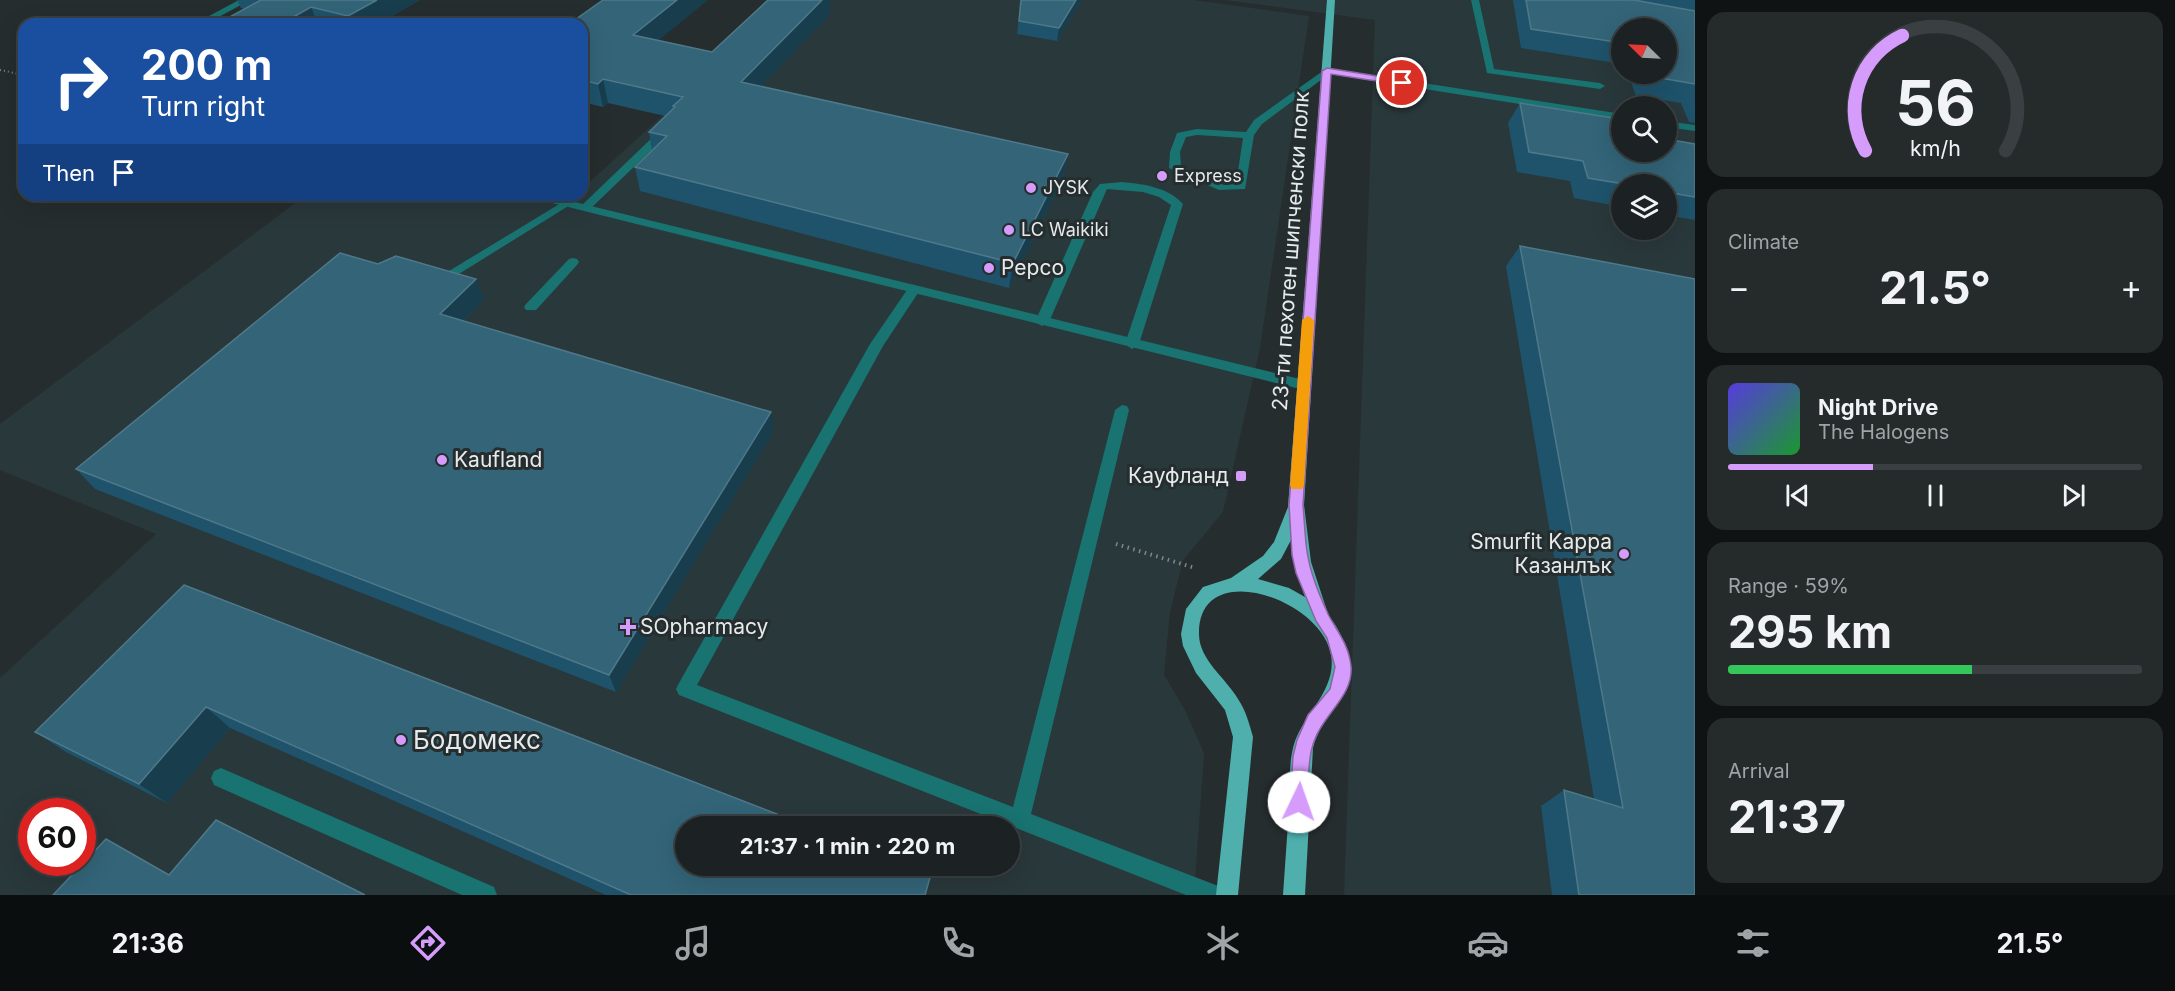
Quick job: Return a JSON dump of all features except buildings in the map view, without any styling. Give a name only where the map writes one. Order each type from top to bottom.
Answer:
[{"type":"main road","name":"23-ти пехотен шипченски полк","points":[[1294,895],[1302,756],[1314,720],[1335,694],[1341,681],[1343,667],[1334,636],[1324,621],[1304,573],[1300,555],[1296,505],[1331,0]]},
{"type":"main road","name":"23-ти пехотен шипченски полк","points":[[1227,895],[1243,736],[1237,714],[1199,663],[1190,632],[1192,618],[1197,606],[1206,596],[1257,572],[1271,561],[1280,549],[1296,505]]},
{"type":"main road","name":"23-ти пехотен шипченски полк","points":[[1232,585],[1251,584],[1281,591],[1308,607],[1324,621]]},
{"type":"street","points":[[211,18],[246,0]]},
{"type":"street","points":[[1475,0],[1490,71],[1600,86]]},
{"type":"street","points":[[1250,135],[1197,132],[1182,135],[1175,152],[1175,168],[1222,188],[1241,186],[1250,135],[1258,122],[1327,71],[1611,115]]},
{"type":"street","points":[[1677,126],[1695,128]]},
{"type":"street","points":[[585,208],[661,135]]},
{"type":"street","points":[[1042,322],[1104,186],[1119,184],[1161,194],[1172,197],[1177,204],[1132,344]]},
{"type":"street","points":[[558,201],[1304,385]]},
{"type":"street","points":[[450,274],[566,203]]},
{"type":"street","points":[[531,307],[573,262]]},
{"type":"street","points":[[914,290],[878,344],[685,690],[1006,816]]},
{"type":"street","points":[[1020,817],[1122,410]]},
{"type":"street","points":[[221,778],[486,895]]},
{"type":"street","points":[[1020,821],[1213,895]]},
{"type":"path","points":[[0,70],[18,74]]},
{"type":"path","points":[[1090,536],[1199,570]]},
{"type":"shaded area","points":[[789,0],[1194,0],[1309,16],[1260,348],[1223,512],[1183,560],[1170,612],[1164,675],[1185,710],[1204,753],[1194,895],[0,895],[0,678],[156,534],[0,470],[0,424],[298,201],[588,201],[588,184]]},
{"type":"shaded area","points":[[1225,0],[1695,0],[1695,895],[1344,895],[1375,20]]},
{"type":"slow traffic","points":[[1297,485],[1308,320]]},
{"type":"place","name":"Express","points":[[1162,176]]},
{"type":"place","name":"JYSK","points":[[1031,188]]},
{"type":"place","name":"LC Waikiki","points":[[1009,230]]},
{"type":"place","name":"Pepco","points":[[989,268]]},
{"type":"place","name":"Kaufland","points":[[442,460]]},
{"type":"place","name":"Кауфланд","points":[[1241,476]]},
{"type":"place","name":"Smurfit Kappa Казанлък","points":[[1624,554]]},
{"type":"place","name":"SOpharmacy","points":[[628,627]]},
{"type":"place","name":"Бодомекс","points":[[401,740]]},
{"type":"route","points":[[1299,802],[1305,740],[1314,720],[1335,694],[1341,681],[1343,667],[1334,636],[1324,621],[1304,573],[1300,555],[1296,505],[1327,71],[1402,83]]}]
